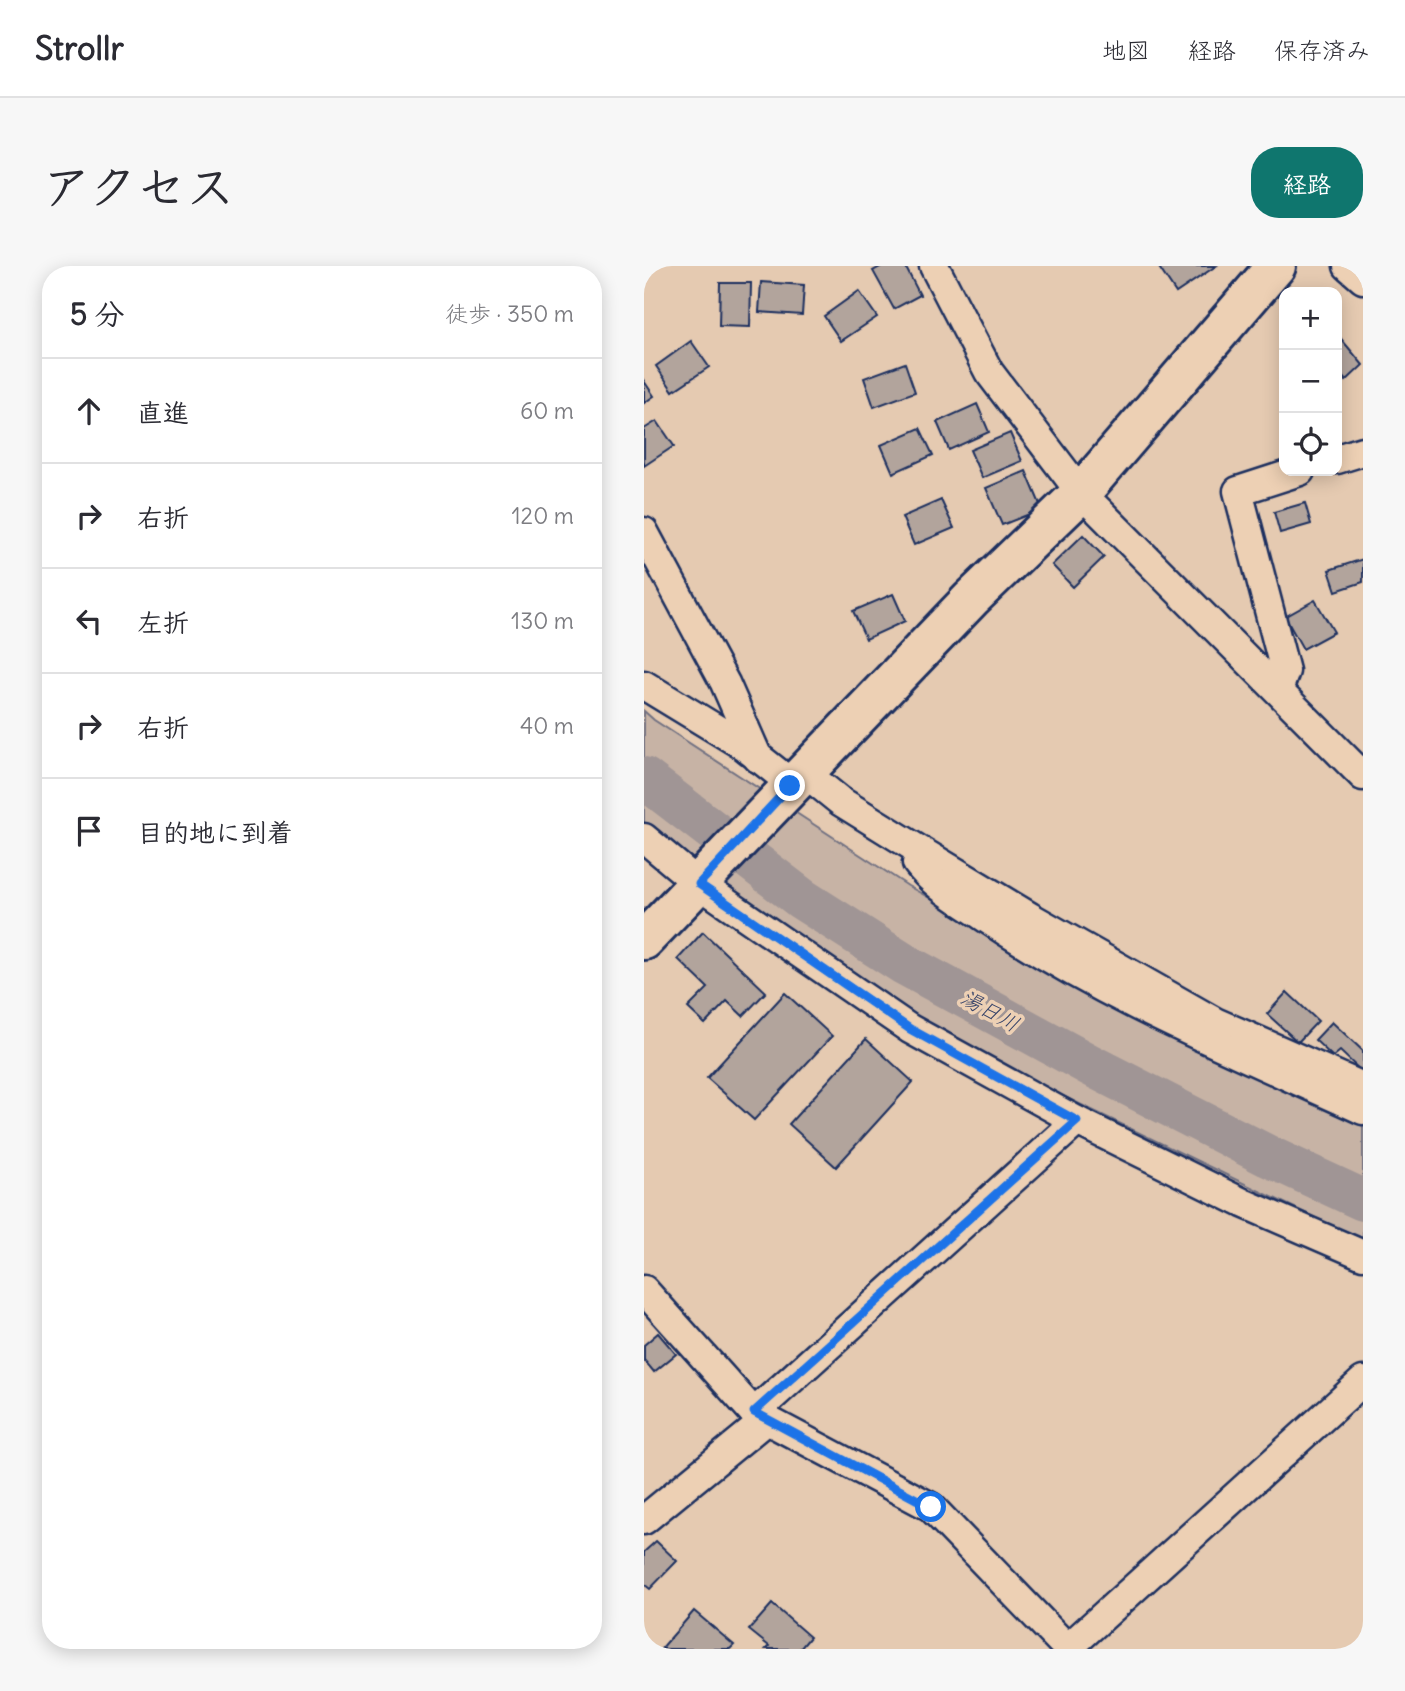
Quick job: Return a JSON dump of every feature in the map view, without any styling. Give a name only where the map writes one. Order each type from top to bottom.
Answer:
[{"type":"street","points":[[934,266],[989,372],[1081,493],[1363,776]]},
{"type":"street","points":[[644,940],[971,599],[1081,493],[1276,266]]},
{"type":"street","points":[[1348,266],[1363,279]]},
{"type":"street","points":[[1342,457],[1363,451]]},
{"type":"street","points":[[1278,690],[1285,671],[1238,491],[1284,476]]},
{"type":"street","points":[[644,532],[725,683],[758,758]]},
{"type":"street","points":[[644,685],[744,746],[795,781],[840,801],[1030,917],[1215,1022],[1363,1087]]},
{"type":"street","points":[[896,836],[927,877],[1008,932],[1146,1012],[1363,1110]]},
{"type":"street","points":[[644,838],[699,883],[910,1029],[1077,1121],[1243,1203],[1363,1255]]},
{"type":"street","points":[[644,1520],[760,1416],[1077,1121]]},
{"type":"street","points":[[644,1290],[760,1416],[931,1507],[1067,1649],[1363,1381]]},
{"type":"shaded area","points":[[644,711],[908,886],[1222,1061],[1363,1126],[1363,1241],[933,1033],[678,853],[644,825]]},
{"type":"building","points":[[882,266],[905,266],[920,295],[894,309],[873,271]]},
{"type":"building","points":[[1158,266],[1216,266],[1176,293]]},
{"type":"building","points":[[761,282],[804,285],[802,315],[759,312]]},
{"type":"building","points":[[720,283],[751,283],[750,327],[719,326]]},
{"type":"building","points":[[859,291],[877,317],[841,341],[824,316]]},
{"type":"building","points":[[1342,340],[1363,365],[1346,381],[1342,376]]},
{"type":"building","points":[[691,341],[709,367],[673,391],[656,366]]},
{"type":"building","points":[[905,363],[915,392],[874,407],[864,378]]},
{"type":"building","points":[[644,381],[654,396],[644,403]]},
{"type":"building","points":[[977,404],[989,432],[949,450],[937,422]]},
{"type":"building","points":[[657,421],[674,446],[644,466],[644,429]]},
{"type":"building","points":[[920,428],[933,455],[893,473],[881,445]]},
{"type":"building","points":[[1010,433],[1022,461],[982,478],[970,450]]},
{"type":"building","points":[[1026,471],[1042,509],[1002,525],[986,488]]},
{"type":"building","points":[[941,500],[954,528],[914,545],[902,517]]},
{"type":"building","points":[[1305,503],[1311,524],[1280,533],[1274,512]]},
{"type":"building","points":[[1083,535],[1104,557],[1073,587],[1052,565]]},
{"type":"building","points":[[1363,559],[1363,582],[1336,591],[1329,570]]},
{"type":"building","points":[[893,594],[905,621],[866,639],[853,611]]},
{"type":"building","points":[[1315,600],[1334,632],[1303,649],[1285,617]]},
{"type":"building","points":[[703,932],[766,992],[743,1016],[727,1001],[705,1024],[688,1008],[708,988],[678,959]]},
{"type":"building","points":[[1287,992],[1318,1021],[1298,1042],[1267,1014]]},
{"type":"building","points":[[785,993],[832,1036],[754,1120],[707,1078]]},
{"type":"building","points":[[1332,1022],[1363,1051],[1363,1073],[1340,1051],[1333,1057],[1315,1040]]},
{"type":"building","points":[[866,1039],[913,1082],[836,1167],[789,1124]]},
{"type":"building","points":[[658,1333],[676,1354],[654,1372],[644,1360],[644,1345]]},
{"type":"building","points":[[656,1541],[677,1561],[650,1589],[644,1584],[644,1552]]},
{"type":"building","points":[[772,1604],[810,1637],[800,1649],[766,1649],[769,1646],[749,1630]]},
{"type":"building","points":[[694,1611],[734,1645],[730,1649],[661,1649]]},
{"type":"waterway","name":"湯日川","points":[[644,778],[802,899],[904,964],[1090,1065],[1268,1156],[1363,1200]]},
{"type":"route","points":[[790,786],[699,884],[910,1029],[1077,1121],[754,1412],[931,1507]]}]
